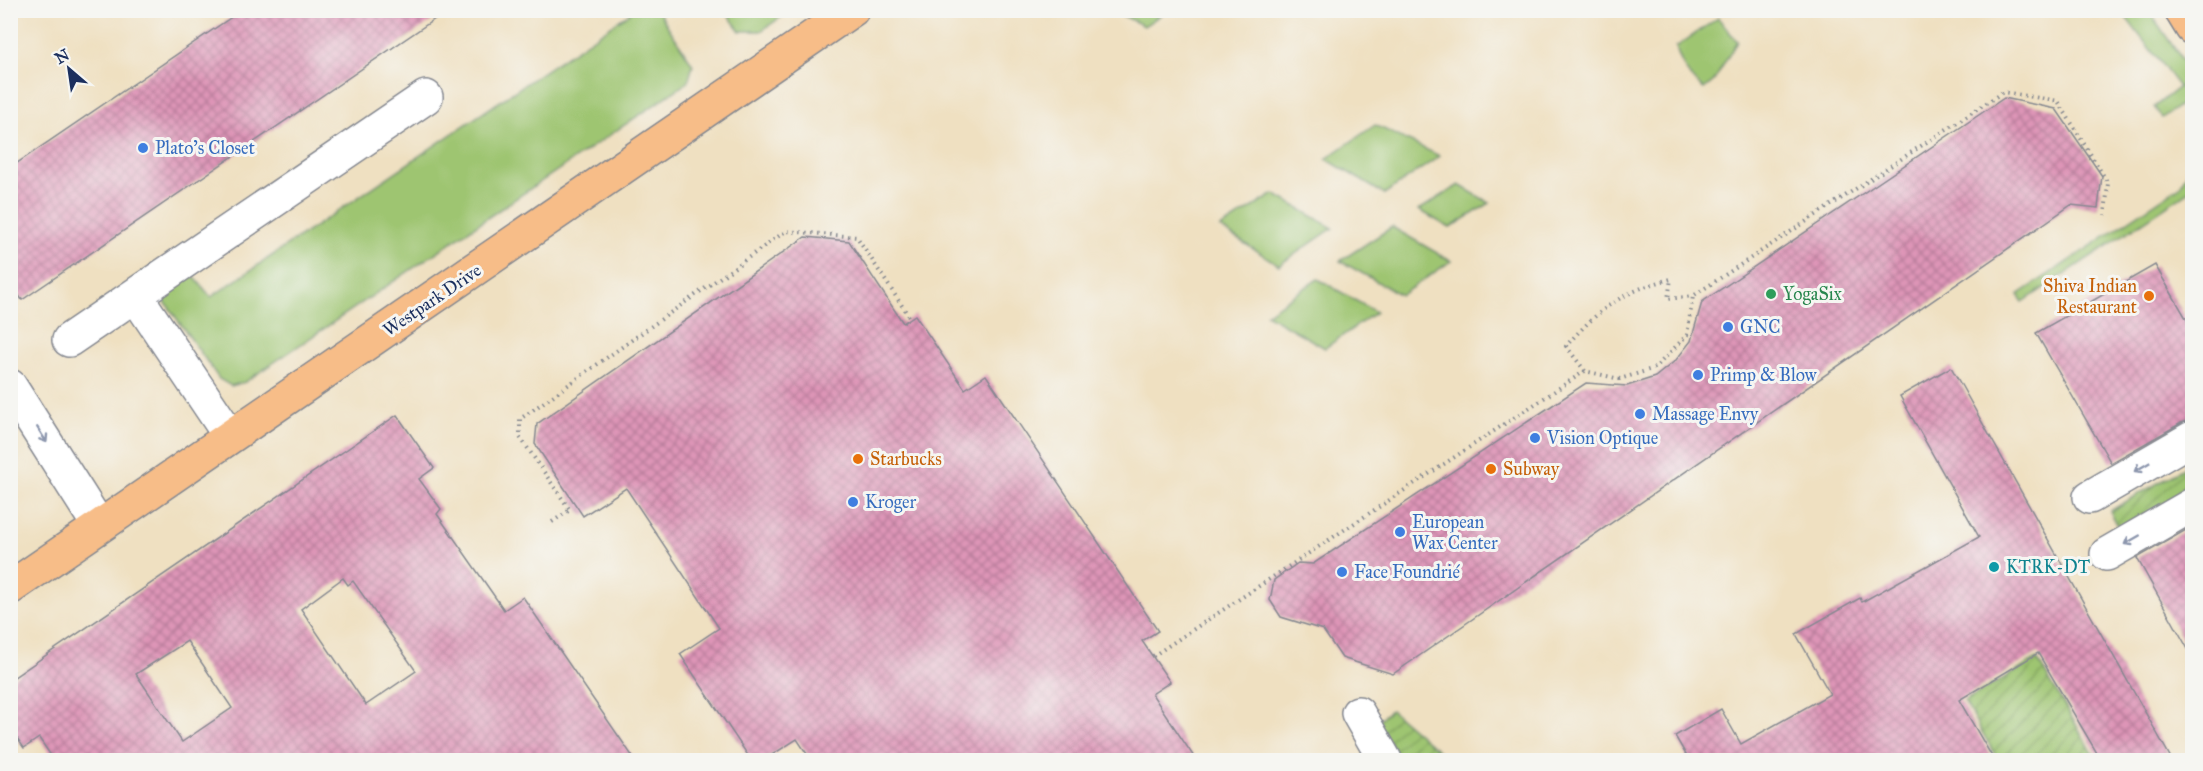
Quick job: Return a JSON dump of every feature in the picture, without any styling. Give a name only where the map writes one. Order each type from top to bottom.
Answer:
[{"type":"main road","name":"Westpark Drive","points":[[10,588],[852,10]]},
{"type":"main road","points":[[2181,10],[2193,28]]},
{"type":"street","points":[[69,340],[426,97]]},
{"type":"street","points":[[136,296],[230,436]]},
{"type":"street","points":[[10,386],[99,526]]},
{"type":"street","points":[[2090,497],[2193,438]]},
{"type":"street","points":[[2107,554],[2193,505]]},
{"type":"street","points":[[1358,713],[1385,760]]},
{"type":"path","points":[[1693,296],[1687,335],[1655,368],[1620,379],[1585,370],[1566,346],[1597,312],[1641,286],[1671,279],[1668,299],[1693,296],[2003,92],[2058,101],[2108,183],[2105,215]]},
{"type":"path","points":[[552,522],[570,510],[520,437],[520,419],[786,231],[857,237],[910,318]]},
{"type":"path","points":[[1153,656],[1585,370]]},
{"type":"green space","points":[[629,11],[658,11],[693,65],[688,82],[245,382],[231,386],[219,379],[163,299],[178,278],[191,273],[211,297],[630,13]]},
{"type":"green space","points":[[725,11],[790,11],[761,31],[740,31]]},
{"type":"green space","points":[[1113,11],[1167,11],[1144,26]]},
{"type":"green space","points":[[2121,11],[2149,11],[2192,74],[2192,96],[2162,118],[2154,107],[2179,87]]},
{"type":"green space","points":[[1718,18],[1737,41],[1714,81],[1704,89],[1686,71],[1676,47]]},
{"type":"green space","points":[[1375,125],[1440,156],[1384,194],[1326,159]]},
{"type":"green space","points":[[2192,163],[2192,189],[2023,302],[2018,295],[2180,186]]},
{"type":"green space","points":[[1459,185],[1490,203],[1450,228],[1419,210]]},
{"type":"green space","points":[[1274,194],[1333,228],[1279,265],[1220,228]]},
{"type":"green space","points":[[1392,227],[1451,261],[1401,295],[1340,261]]},
{"type":"green space","points":[[1318,279],[1376,312],[1325,348],[1266,314]]},
{"type":"green space","points":[[2192,463],[2192,516],[2131,550],[2110,511]]},
{"type":"green space","points":[[2037,659],[2097,760],[1998,760],[1964,701]]},
{"type":"green space","points":[[1391,710],[1449,760],[1400,760],[1377,721]]},
{"type":"building","points":[[242,10],[448,10],[22,300],[10,283],[10,168]]},
{"type":"building","points":[[2004,98],[2056,109],[2102,176],[2098,208],[2071,205],[1393,674],[1342,658],[1323,630],[1281,617],[1270,600],[1274,580],[1298,563],[1313,564],[1586,383],[1627,386],[1655,377],[1676,360],[1691,341],[1702,302]]},
{"type":"building","name":"Kroger","points":[[805,237],[849,241],[903,323],[915,315],[965,389],[986,375],[1158,631],[1142,641],[1170,682],[1152,694],[1196,760],[811,760],[797,739],[764,760],[751,760],[680,654],[719,628],[626,488],[583,516],[535,444],[537,424]]},
{"type":"building","points":[[2155,265],[2193,330],[2193,419],[2183,422],[2111,463],[2036,333]]},
{"type":"building","name":"KTRK-DT","points":[[1951,367],[2172,760],[2101,760],[2038,653],[1959,700],[1994,760],[1689,760],[1675,736],[1721,709],[1741,744],[1830,694],[1796,634],[1860,598],[1862,602],[1979,537],[1900,396]]},
{"type":"building","points":[[397,415],[434,468],[419,479],[441,509],[437,514],[504,610],[523,597],[635,760],[54,760],[39,738],[24,748],[10,728],[10,680]],"holes":[[[343,578],[348,585],[353,581],[416,671],[366,705],[301,609]],[[187,641],[232,708],[182,742],[136,674]]]},
{"type":"building","points":[[2193,526],[2193,658],[2137,558]]},
{"type":"place","name":"Plato's Closet","points":[[143,148]]},
{"type":"place","name":"YogaSix","points":[[1771,294]]},
{"type":"place","name":"Shiva Indian Restaurant","points":[[2149,296]]},
{"type":"place","name":"GNC","points":[[1728,327]]},
{"type":"place","name":"Primp & Blow","points":[[1698,375]]},
{"type":"place","name":"Massage Envy","points":[[1640,414]]},
{"type":"place","name":"Vision Optique","points":[[1535,438]]},
{"type":"place","name":"Starbucks","points":[[858,459]]},
{"type":"place","name":"Subway","points":[[1491,469]]},
{"type":"place","name":"Kroger","points":[[853,502]]},
{"type":"place","name":"European Wax Center","points":[[1400,532]]},
{"type":"place","name":"KTRK-DT","points":[[1994,567]]},
{"type":"place","name":"Face Foundrié","points":[[1342,572]]}]
